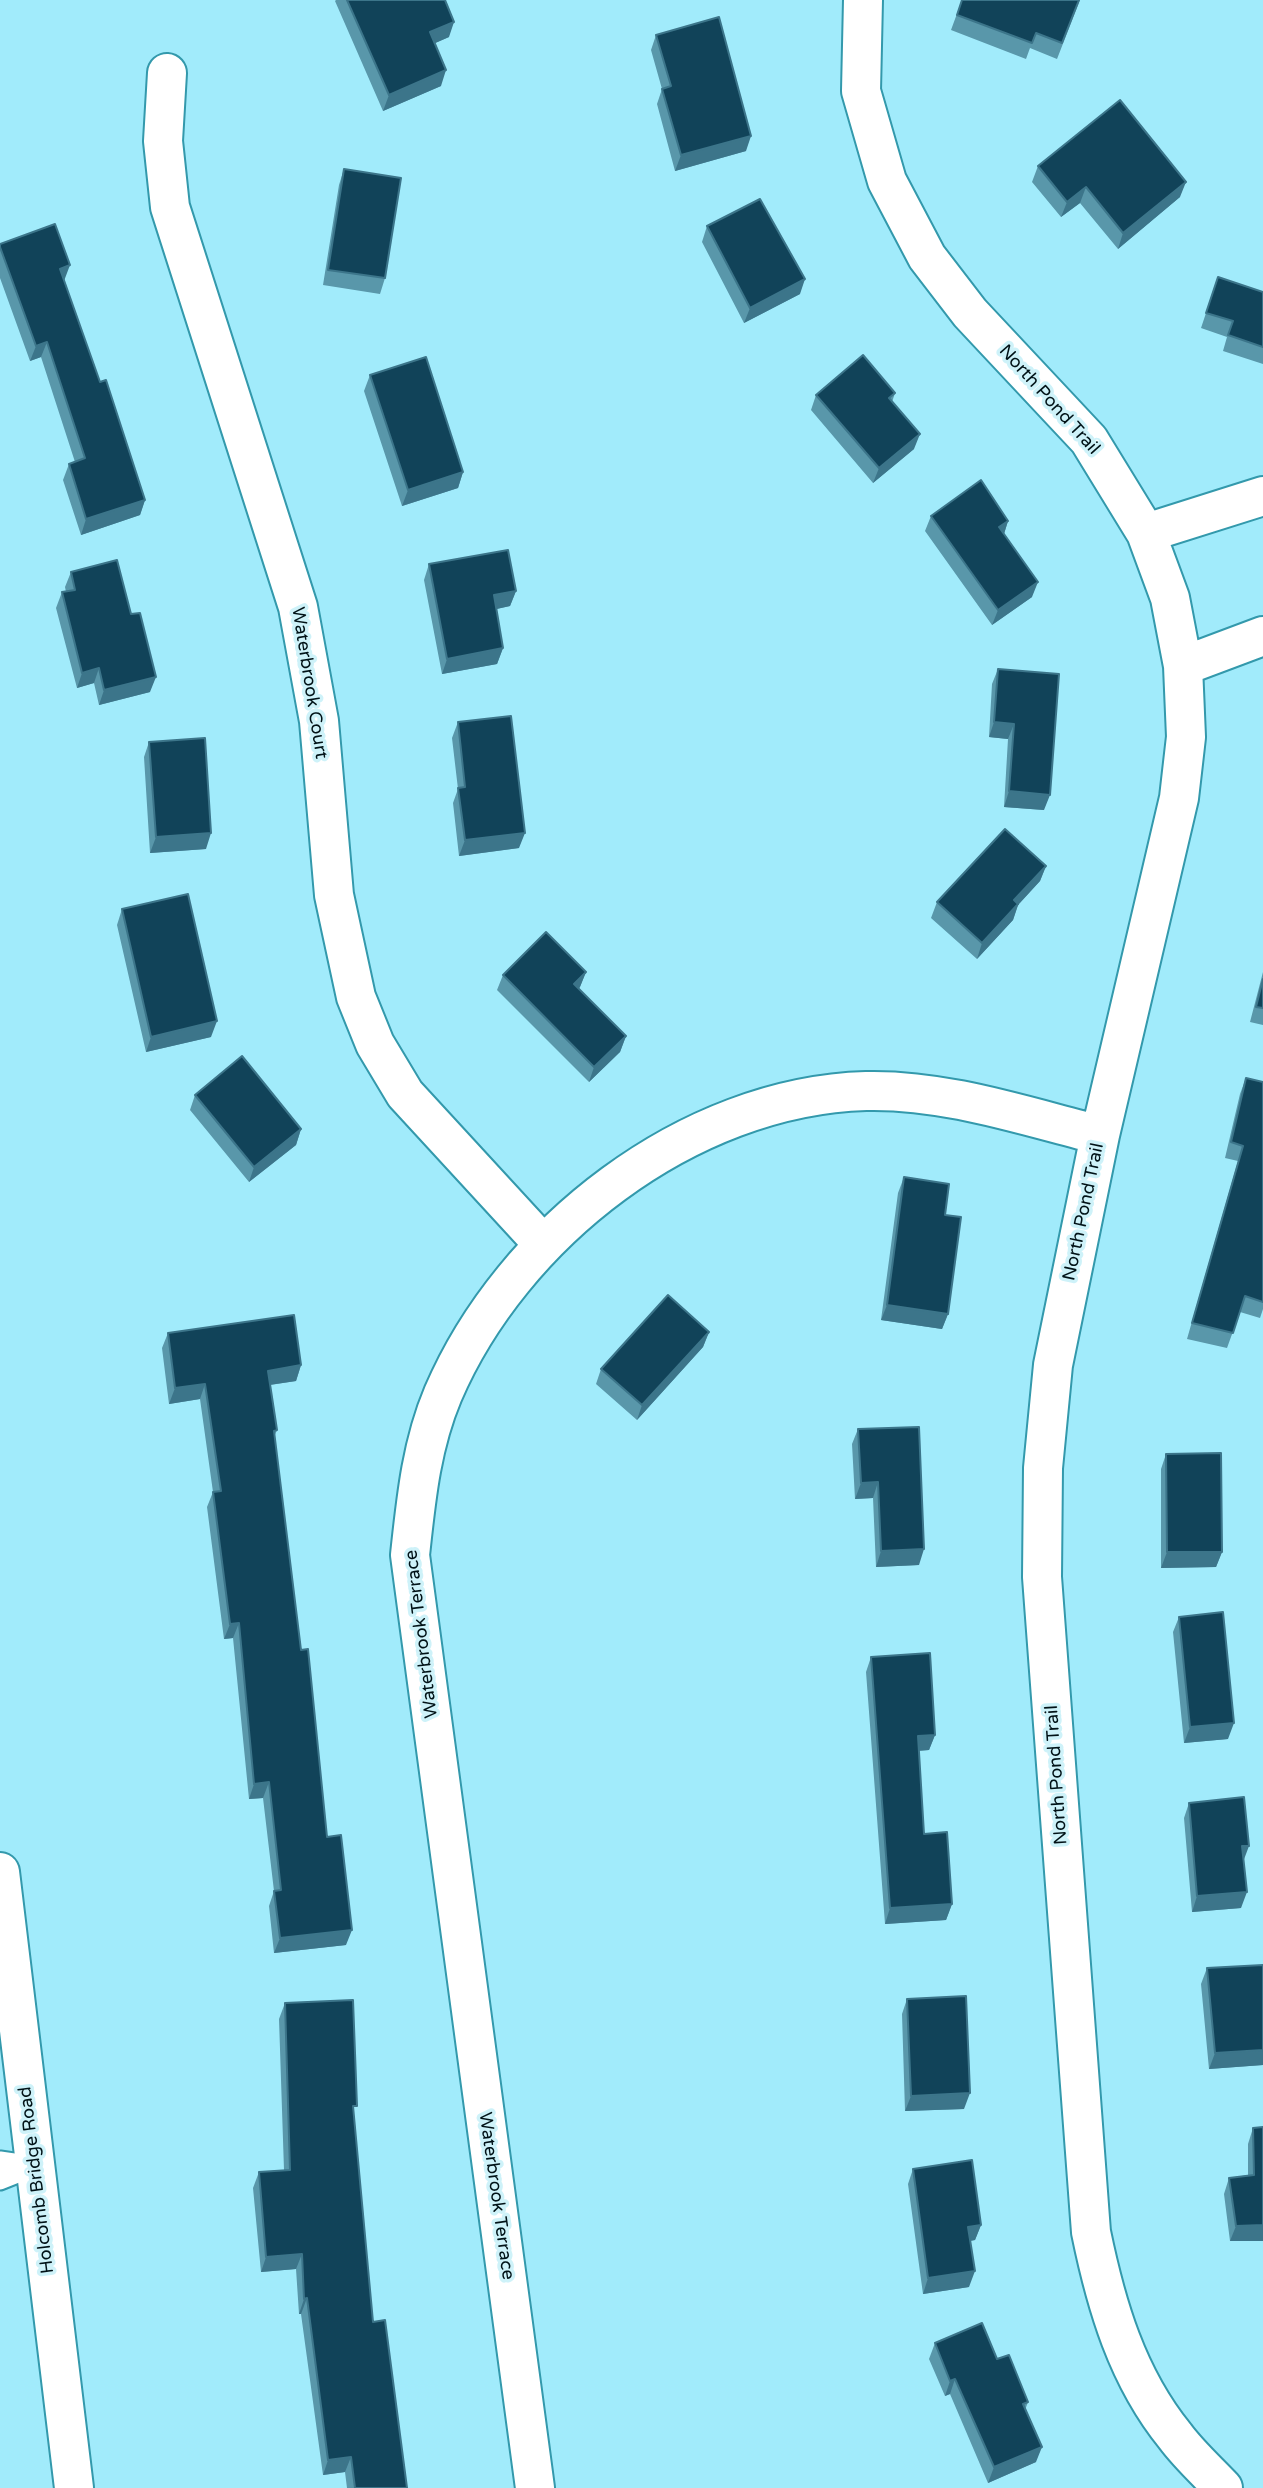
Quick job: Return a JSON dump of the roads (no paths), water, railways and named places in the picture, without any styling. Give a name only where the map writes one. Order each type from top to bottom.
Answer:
[{"type":"street","name":"North Pond Trail","points":[[863,0],[861,91],[887,181],[927,257],[970,313],[1089,440],[1146,533],[1170,598],[1183,666],[1186,737],[1179,798],[1100,1135],[1053,1365],[1043,1468],[1042,1577],[1091,2232],[1105,2301],[1130,2366],[1174,2435],[1223,2488]]},
{"type":"street","name":"Waterbrook Court","points":[[167,73],[163,141],[170,207],[298,607],[319,721],[334,895],[356,997],[375,1044],[405,1094],[543,1244]]},
{"type":"street","points":[[1146,533],[1263,496]]},
{"type":"street","points":[[1183,666],[1263,636]]},
{"type":"street","name":"Waterbrook Terrace","points":[[535,2488],[410,1555],[419,1469],[443,1394],[488,1313],[543,1244],[599,1195],[671,1146],[734,1118],[799,1100],[865,1091],[932,1094],[1100,1135]]},
{"type":"street","name":"Holcomb Bridge Road","points":[[0,1872],[18,2164],[74,2488]]},
{"type":"lane","points":[[0,2180],[18,2164]]}]
